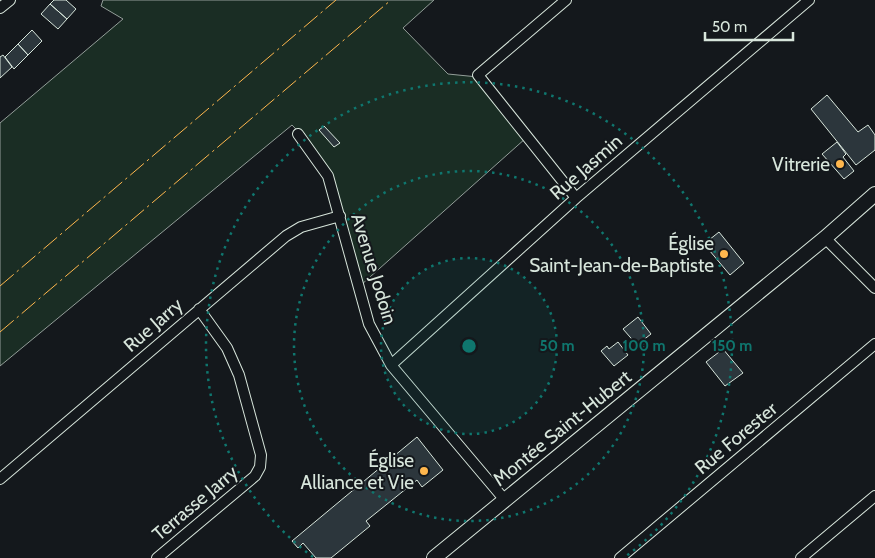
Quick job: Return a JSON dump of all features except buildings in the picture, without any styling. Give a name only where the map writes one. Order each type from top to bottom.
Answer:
[{"type":"street","points":[[0,8],[10,0]]},
{"type":"street","points":[[566,0],[478,75],[576,198]]},
{"type":"street","name":"Rue Jasmin","points":[[391,365],[576,198],[809,0]]},
{"type":"street","name":"Avenue Jodoin","points":[[298,134],[328,176],[369,324],[391,365],[504,499]]},
{"type":"street","name":"Montée Saint-Hubert","points":[[434,558],[875,194]]},
{"type":"street","name":"Rue Jarry","points":[[0,479],[286,236],[301,227],[340,216]]},
{"type":"street","points":[[824,238],[875,288]]},
{"type":"street","name":"Terrasse Jarry","points":[[157,558],[255,476],[260,467],[261,455],[239,375],[227,348],[199,309]]},
{"type":"street","name":"Rue Forester","points":[[620,558],[875,344]]},
{"type":"street","points":[[802,558],[875,496]]},
{"type":"green space","points":[[103,0],[434,0],[403,28],[448,74],[478,77],[526,138],[361,285],[315,149],[292,125],[0,366],[0,123],[123,19],[101,6]]},
{"type":"power","points":[[0,286],[336,0]]},
{"type":"power","points":[[0,332],[391,0]]},
{"type":"place","name":"Vitrerie","points":[[840,164]]},
{"type":"place","name":"Église Saint-Jean-de-Baptiste","points":[[724,254]]},
{"type":"place","name":"Église Alliance et Vie","points":[[424,471]]}]
